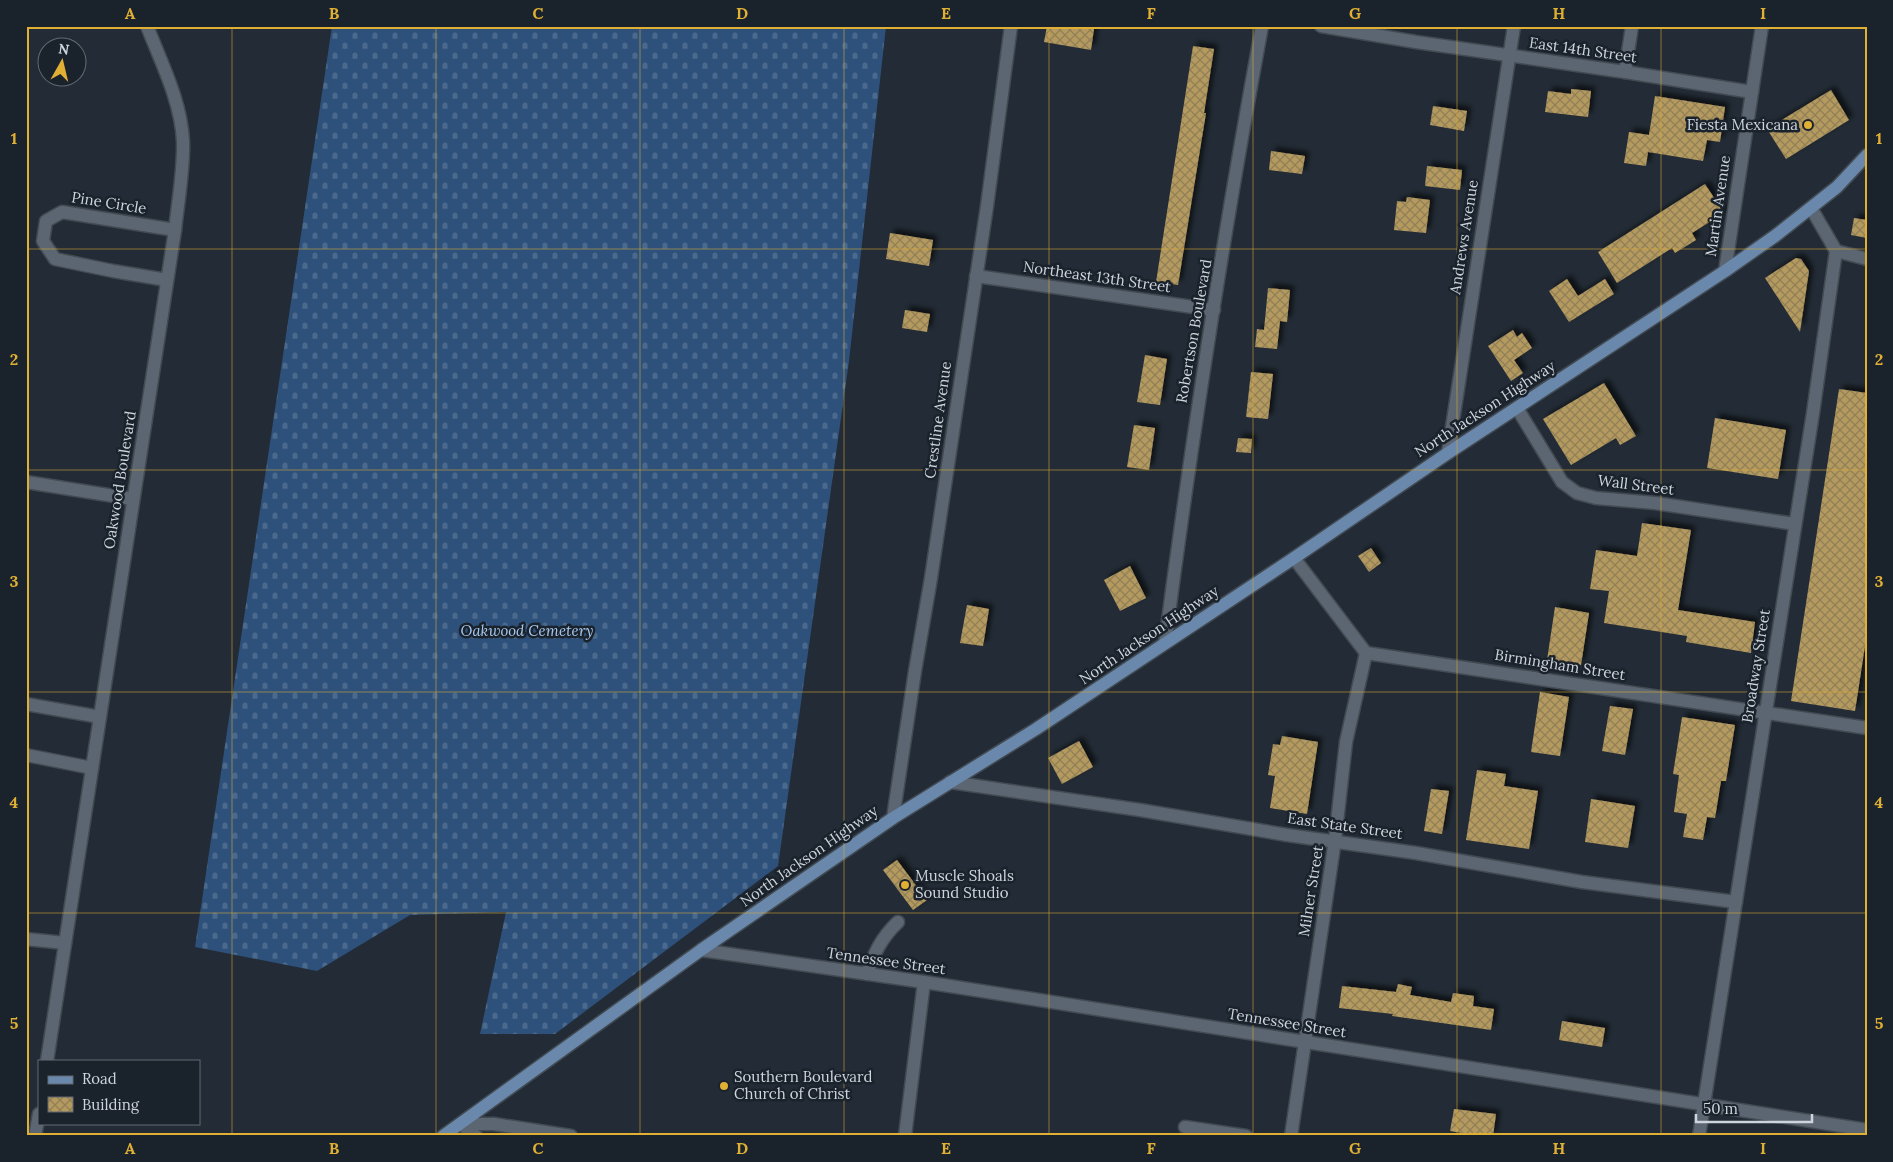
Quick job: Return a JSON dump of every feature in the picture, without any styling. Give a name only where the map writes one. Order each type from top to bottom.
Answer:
[{"type":"main road","name":"North Jackson Highway","points":[[443,1136],[701,950],[893,818],[1036,730],[1448,453],[1725,271],[1837,187],[1867,155]]},
{"type":"street","name":"Oakwood Boulevard","points":[[47,1060],[175,230],[183,140],[176,102],[147,26]]},
{"type":"street","name":"Crestline Avenue","points":[[893,818],[976,276],[1011,26]]},
{"type":"street","name":"Robertson Boulevard","points":[[1165,643],[1196,415],[1242,134],[1262,26]]},
{"type":"street","name":"East 14th Street","points":[[1321,26],[1752,92]]},
{"type":"street","name":"Andrews Avenue","points":[[1448,453],[1514,26]]},
{"type":"street","points":[[1625,72],[1632,26]]},
{"type":"street","name":"Martin Avenue","points":[[1725,271],[1762,26]]},
{"type":"street","points":[[1811,208],[1836,251],[1867,259]]},
{"type":"street","name":"Pine Circle","points":[[167,280],[113,271],[55,258],[43,242],[46,221],[62,212],[175,230]]},
{"type":"street","name":"Broadway Street","points":[[1699,1136],[1836,251]]},
{"type":"street","name":"Northeast 13th Street","points":[[976,276],[1214,310]]},
{"type":"street","name":"Wall Street","points":[[1517,408],[1562,482],[1577,493],[1596,498],[1655,503],[1795,524]]},
{"type":"street","points":[[26,482],[133,499]]},
{"type":"street","points":[[1294,558],[1366,653]]},
{"type":"street","name":"Birmingham Street","points":[[1366,653],[1867,728]]},
{"type":"street","name":"Milner Street","points":[[1291,1136],[1335,840],[1346,742],[1366,653]]},
{"type":"street","points":[[26,704],[100,717]]},
{"type":"street","points":[[26,755],[92,768]]},
{"type":"street","name":"East State Street","points":[[950,782],[1140,810],[1287,835],[1335,840],[1582,882],[1736,902]]},
{"type":"street","points":[[867,974],[875,952],[886,933],[898,922]]},
{"type":"street","points":[[26,939],[65,943]]},
{"type":"street","name":"Tennessee Street","points":[[701,950],[924,982],[1867,1130]]},
{"type":"street","points":[[905,1136],[924,982]]},
{"type":"street","points":[[35,1136],[38,1120]]},
{"type":"street","points":[[461,1124],[476,1136]]},
{"type":"street","points":[[461,1124],[494,1124],[571,1136]]},
{"type":"street","points":[[1185,1127],[1246,1136]]},
{"type":"green space","name":"Oakwood Cemetery","points":[[332,26],[886,26],[849,361],[778,866],[555,1034],[480,1034],[506,912],[410,915],[317,971],[195,947]]},
{"type":"building","points":[[1047,26],[1075,26],[1094,29],[1091,50],[1044,42]]},
{"type":"building","points":[[1193,46],[1214,49],[1204,113],[1206,113],[1178,285],[1156,282]]},
{"type":"building","points":[[1571,89],[1591,91],[1588,117],[1545,112],[1548,91],[1571,94]]},
{"type":"building","name":"Fiesta Mexicana","points":[[1831,90],[1849,120],[1786,159],[1767,129]]},
{"type":"building","points":[[1655,96],[1725,107],[1720,142],[1707,140],[1703,161],[1648,152],[1646,166],[1624,163],[1629,132],[1649,135]]},
{"type":"building","points":[[1433,106],[1467,111],[1464,131],[1430,125]]},
{"type":"building","points":[[1271,151],[1305,156],[1302,174],[1269,170]]},
{"type":"building","points":[[1427,166],[1462,170],[1460,190],[1425,186]]},
{"type":"building","points":[[1705,184],[1724,213],[1692,233],[1696,240],[1675,253],[1672,248],[1617,283],[1598,252]]},
{"type":"building","points":[[1407,197],[1430,200],[1426,233],[1394,230],[1397,201],[1406,202]]},
{"type":"building","points":[[1854,218],[1867,220],[1867,238],[1851,235]]},
{"type":"building","points":[[890,233],[933,240],[929,266],[886,259]]},
{"type":"building","points":[[1796,258],[1801,259],[1809,271],[1800,332],[1765,278]]},
{"type":"building","points":[[1567,279],[1578,296],[1605,279],[1614,294],[1569,322],[1549,291]]},
{"type":"building","points":[[1268,288],[1290,290],[1287,322],[1280,321],[1277,349],[1255,347],[1257,329],[1264,330]]},
{"type":"building","points":[[905,310],[930,314],[927,332],[902,328]]},
{"type":"building","points":[[1513,330],[1517,337],[1522,333],[1532,348],[1514,360],[1523,373],[1511,381],[1488,346]]},
{"type":"building","points":[[1145,355],[1167,359],[1160,405],[1137,402]]},
{"type":"building","points":[[1251,372],[1273,374],[1268,419],[1246,417]]},
{"type":"building","points":[[1604,383],[1636,436],[1620,445],[1616,438],[1571,465],[1543,419]]},
{"type":"building","points":[[1839,389],[1867,393],[1867,633],[1855,711],[1791,701]]},
{"type":"building","points":[[1715,418],[1786,430],[1778,479],[1707,468]]},
{"type":"building","points":[[1134,425],[1155,428],[1149,470],[1127,467]]},
{"type":"building","points":[[1238,438],[1252,439],[1251,453],[1236,452]]},
{"type":"building","points":[[1642,523],[1691,530],[1678,610],[1755,622],[1751,653],[1686,642],[1687,636],[1604,623],[1609,591],[1590,589],[1596,550],[1637,556]]},
{"type":"building","points":[[1371,548],[1381,563],[1369,572],[1358,556]]},
{"type":"building","points":[[1130,566],[1146,598],[1120,611],[1104,580]]},
{"type":"building","points":[[967,605],[989,609],[983,646],[960,643]]},
{"type":"building","points":[[1555,607],[1589,613],[1581,665],[1547,660]]},
{"type":"building","points":[[1540,692],[1569,697],[1560,756],[1531,752]]},
{"type":"building","points":[[1610,706],[1633,709],[1625,755],[1602,751]]},
{"type":"building","points":[[1682,717],[1735,725],[1726,781],[1721,781],[1715,818],[1707,817],[1703,840],[1683,837],[1687,814],[1674,812],[1679,775],[1673,774]]},
{"type":"building","points":[[1282,736],[1318,742],[1307,814],[1270,808],[1275,776],[1268,775],[1273,744],[1280,745]]},
{"type":"building","points":[[1079,741],[1093,767],[1062,784],[1048,758]]},
{"type":"building","points":[[1477,770],[1506,774],[1504,786],[1538,791],[1529,849],[1466,840]]},
{"type":"building","points":[[1431,789],[1449,791],[1442,834],[1424,831]]},
{"type":"building","points":[[1591,799],[1635,806],[1628,848],[1585,842]]},
{"type":"building","name":"Muscle Shoals Sound Studio","points":[[897,860],[927,900],[913,910],[883,870]]},
{"type":"building","points":[[1398,984],[1412,987],[1410,995],[1451,1002],[1453,993],[1474,996],[1473,1006],[1494,1009],[1491,1030],[1392,1016],[1393,1014],[1339,1008],[1342,986],[1396,992]]},
{"type":"building","points":[[1562,1021],[1605,1028],[1602,1047],[1559,1040]]},
{"type":"building","points":[[1454,1109],[1496,1114],[1493,1136],[1479,1136],[1450,1131]]},
{"type":"place","name":"Fiesta Mexicana","points":[[1808,125]]},
{"type":"place","name":"Muscle Shoals Sound Studio","points":[[905,885]]},
{"type":"place","name":"Southern Boulevard Church of Christ","points":[[724,1086]]}]
